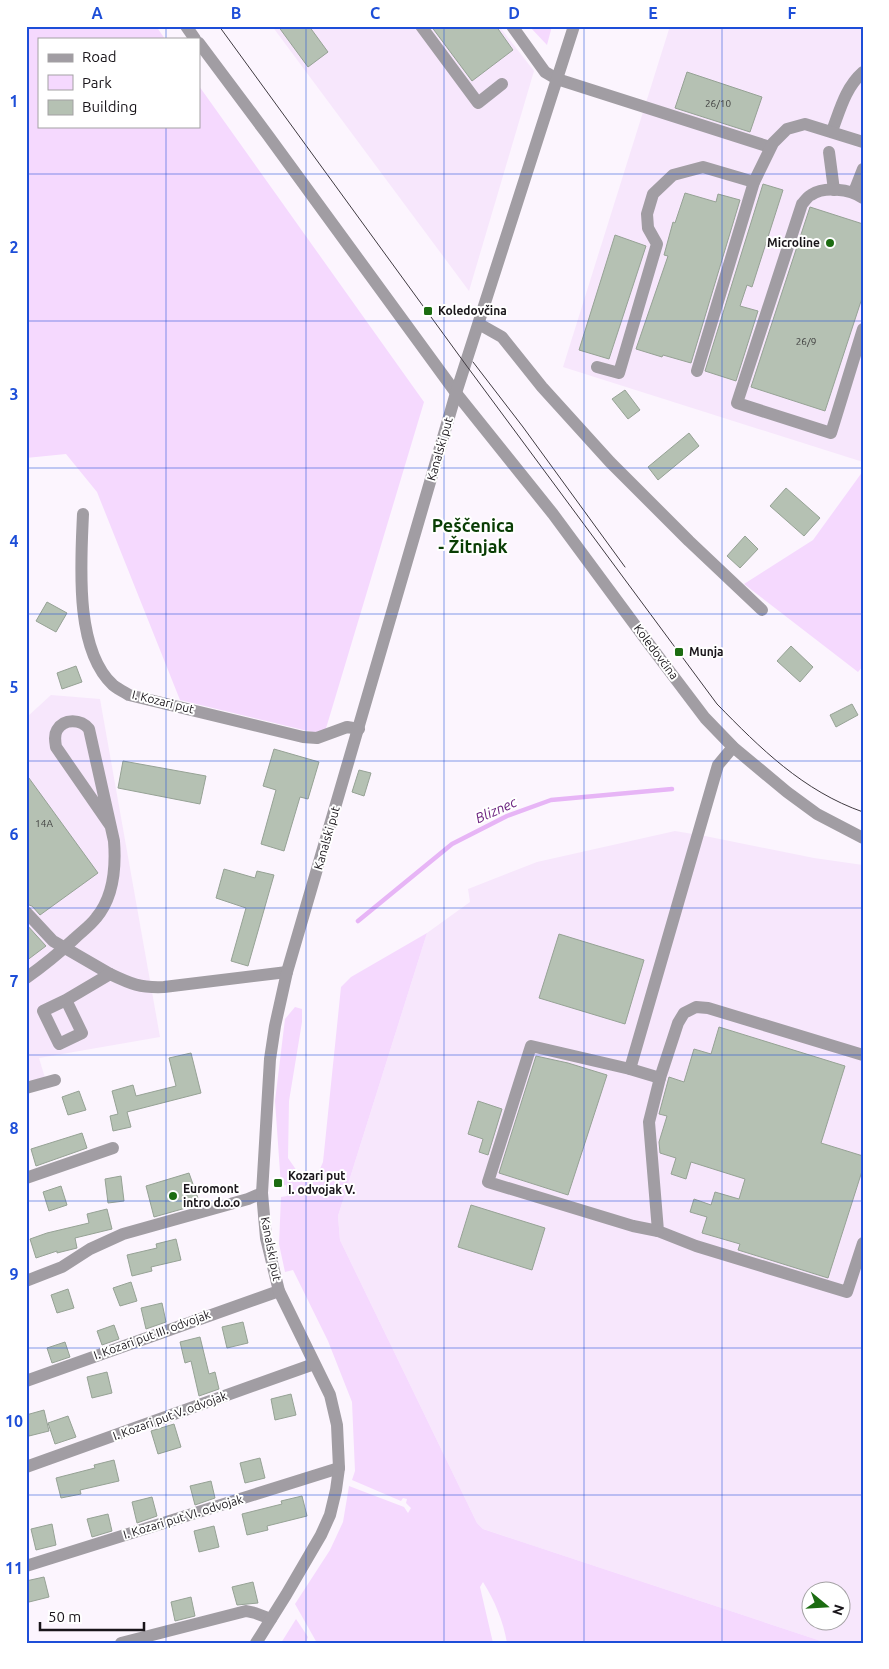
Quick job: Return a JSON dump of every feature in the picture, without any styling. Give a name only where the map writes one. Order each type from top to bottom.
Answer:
[{"type":"street","points":[[186,26],[194,38]]},
{"type":"street","points":[[421,26],[478,103],[502,84]]},
{"type":"street","points":[[512,26],[545,72],[557,80],[770,147]]},
{"type":"street","name":"Kanalski put","points":[[256,1643],[324,1529],[330,1515],[339,1468],[337,1425],[330,1395],[279,1291],[266,1238],[262,1193],[270,1060],[275,1026],[288,972],[456,394],[574,26]]},
{"type":"street","name":"Koledovčina","points":[[200,44],[456,394],[554,514],[706,718],[733,747],[774,782],[817,814],[863,838]]},
{"type":"street","points":[[832,131],[843,100],[856,78],[863,72]]},
{"type":"street","points":[[697,371],[754,182],[770,147],[787,129],[805,124],[863,142]]},
{"type":"street","points":[[828,152],[834,190]]},
{"type":"street","points":[[597,367],[619,373],[657,244],[648,228],[647,214],[653,194],[673,174],[703,167],[754,182]]},
{"type":"street","points":[[863,169],[859,195],[828,190],[811,195],[802,204],[737,403],[831,433],[863,329]]},
{"type":"street","points":[[479,324],[502,337],[542,387],[610,462],[762,610]]},
{"type":"street","name":"I. Kozari put","points":[[83,514],[80,575],[91,651],[104,674],[114,685],[130,695],[303,737],[317,738],[347,728],[359,729]]},
{"type":"street","points":[[26,978],[50,961],[97,917],[107,900],[115,875],[114,841],[89,729],[79,721],[63,723],[55,736],[56,747],[110,825]]},
{"type":"street","points":[[630,1069],[718,765],[733,747]]},
{"type":"street","points":[[26,912],[53,941],[129,984],[145,988],[164,988],[288,972]]},
{"type":"street","points":[[66,1000],[110,974]]},
{"type":"street","points":[[658,1231],[649,1122],[660,1078],[678,1023],[684,1013],[696,1007],[708,1008],[863,1055]]},
{"type":"street","points":[[660,1078],[630,1069],[531,1046],[488,1182],[633,1226],[658,1231],[696,1246],[847,1292],[863,1243]]},
{"type":"street","points":[[26,1088],[55,1080]]},
{"type":"street","points":[[26,1178],[113,1148]]},
{"type":"street","points":[[26,1281],[62,1267],[90,1249],[122,1234],[248,1199],[262,1193]]},
{"type":"street","name":"I. Kozari put III. odvojak","points":[[26,1380],[279,1291]]},
{"type":"street","name":"I. Kozari put V. odvojak","points":[[26,1467],[314,1364]]},
{"type":"street","name":"I. Kozari put VI. odvojak","points":[[26,1566],[339,1468]]},
{"type":"street","points":[[121,1643],[246,1611],[271,1619]]},
{"type":"shaded area","points":[[272,26],[499,26],[534,71],[469,291]]},
{"type":"shaded area","points":[[670,26],[863,26],[863,462],[563,367]]},
{"type":"shaded area","points":[[51,695],[100,699],[160,1037],[39,1058],[45,1078],[26,1082],[26,718]]},
{"type":"shaded area","points":[[675,831],[814,858],[863,865],[863,1643],[827,1643],[483,1529],[477,1523],[340,1240],[338,1216],[427,933],[470,902],[468,889],[537,862]]},
{"type":"green space","points":[[26,26],[156,26],[164,38],[38,38],[38,128],[200,128],[200,87],[424,402],[324,735],[180,700],[97,492],[66,454],[26,458]]},
{"type":"green space","points":[[529,26],[552,26],[547,45]]},
{"type":"green space","points":[[863,471],[863,666],[858,672],[744,584],[813,540]]},
{"type":"green space","points":[[427,933],[338,1216],[340,1240],[477,1523],[483,1529],[827,1643],[507,1643],[498,1611],[483,1582],[480,1587],[493,1643],[317,1643],[295,1604],[330,1550],[343,1522],[349,1486],[404,1507],[408,1513],[411,1508],[406,1503],[407,1499],[403,1498],[401,1501],[352,1480],[355,1471],[352,1402],[328,1341],[293,1270],[285,1272],[279,1244],[281,1197],[287,1196],[286,1185],[281,1186],[275,1101],[285,1019],[295,1007],[302,1009],[302,1022],[289,1101],[288,1158],[301,1177],[317,1176],[323,1162],[341,987],[351,977]]},
{"type":"green space","points":[[296,1619],[308,1637],[306,1643],[281,1643]]},
{"type":"building","points":[[278,26],[309,26],[328,52],[308,67]]},
{"type":"building","points":[[431,26],[496,26],[513,50],[472,81]]},
{"type":"building","points":[[687,72],[762,97],[750,132],[675,108]]},
{"type":"building","points":[[763,184],[783,190],[752,287],[747,285],[740,306],[758,311],[736,381],[705,371]]},
{"type":"building","points":[[685,193],[716,202],[718,194],[740,200],[691,363],[636,349],[668,256],[664,255],[673,222],[675,223]]},
{"type":"building","points":[[810,207],[863,224],[863,295],[825,411],[751,387]]},
{"type":"building","points":[[615,235],[646,246],[609,359],[579,350]]},
{"type":"building","points":[[625,390],[640,410],[628,419],[612,399]]},
{"type":"building","points":[[689,433],[699,446],[658,480],[648,467]]},
{"type":"building","points":[[786,488],[820,518],[804,536],[770,506]]},
{"type":"building","points":[[745,536],[758,549],[740,568],[727,556]]},
{"type":"building","points":[[47,602],[67,613],[56,632],[36,621]]},
{"type":"building","points":[[791,646],[813,667],[800,682],[777,661]]},
{"type":"building","points":[[76,666],[82,682],[62,689],[57,673]]},
{"type":"building","points":[[852,704],[858,715],[836,727],[830,715]]},
{"type":"building","points":[[274,749],[319,762],[308,799],[300,797],[284,851],[261,844],[276,790],[263,786]]},
{"type":"building","points":[[123,761],[206,776],[200,804],[118,788]]},
{"type":"building","points":[[359,770],[371,773],[364,796],[352,792]]},
{"type":"building","points":[[26,774],[98,873],[40,915],[32,906],[26,904]]},
{"type":"building","points":[[224,869],[255,878],[257,871],[274,875],[248,966],[231,961],[246,908],[216,898]]},
{"type":"building","points":[[26,924],[46,946],[26,961]]},
{"type":"building","points":[[559,934],[644,960],[625,1024],[539,998]]},
{"type":"building","points":[[719,1027],[845,1066],[821,1143],[863,1156],[863,1168],[828,1278],[738,1250],[740,1244],[702,1233],[707,1217],[690,1212],[694,1199],[711,1205],[715,1192],[739,1199],[745,1179],[691,1162],[686,1179],[671,1174],[676,1158],[660,1153],[659,1142],[667,1116],[659,1114],[669,1077],[684,1082],[694,1049],[711,1054]]},
{"type":"building","points":[[191,1053],[201,1093],[127,1112],[131,1127],[113,1131],[110,1116],[118,1114],[112,1091],[133,1085],[136,1096],[176,1086],[169,1058]]},
{"type":"building","points":[[536,1056],[568,1063],[607,1075],[568,1195],[499,1173]]},
{"type":"building","points":[[79,1091],[86,1110],[68,1115],[62,1097]]},
{"type":"building","points":[[478,1101],[502,1109],[488,1155],[479,1152],[483,1139],[468,1134]]},
{"type":"building","points":[[82,1133],[87,1148],[36,1166],[31,1149]]},
{"type":"building","name":"Euromont intro d.o.o","points":[[189,1173],[200,1204],[154,1217],[146,1186]]},
{"type":"building","points":[[121,1176],[124,1201],[108,1203],[105,1179]]},
{"type":"building","points":[[61,1186],[67,1205],[49,1211],[43,1192]]},
{"type":"building","points":[[471,1205],[545,1228],[532,1270],[458,1247]]},
{"type":"building","points":[[107,1209],[112,1229],[75,1238],[77,1248],[57,1253],[57,1251],[36,1258],[30,1239],[89,1223],[87,1214]]},
{"type":"building","points":[[176,1239],[181,1260],[151,1267],[152,1271],[132,1276],[127,1255],[157,1248],[156,1244]]},
{"type":"building","points":[[131,1282],[137,1301],[120,1306],[113,1288]]},
{"type":"building","points":[[68,1289],[74,1308],[57,1313],[51,1295]]},
{"type":"building","points":[[162,1303],[166,1322],[146,1329],[141,1308]]},
{"type":"building","points":[[243,1322],[248,1343],[227,1348],[222,1327]]},
{"type":"building","points":[[114,1325],[119,1339],[102,1345],[97,1331]]},
{"type":"building","points":[[200,1337],[209,1374],[215,1372],[219,1389],[199,1396],[191,1361],[185,1363],[180,1342]]},
{"type":"building","points":[[65,1342],[70,1357],[52,1363],[47,1348]]},
{"type":"building","points":[[107,1372],[112,1393],[92,1398],[87,1377]]},
{"type":"building","points":[[291,1394],[296,1415],[275,1420],[271,1399]]},
{"type":"building","points":[[44,1410],[49,1431],[29,1436],[26,1415]]},
{"type":"building","points":[[68,1416],[76,1437],[55,1444],[48,1423]]},
{"type":"building","points":[[174,1424],[181,1447],[158,1454],[151,1431]]},
{"type":"building","points":[[260,1458],[265,1478],[245,1483],[240,1463]]},
{"type":"building","points":[[114,1460],[119,1481],[80,1490],[81,1494],[61,1498],[56,1478],[95,1468],[94,1465]]},
{"type":"building","points":[[211,1481],[215,1498],[195,1505],[190,1486]]},
{"type":"building","points":[[302,1496],[307,1516],[267,1526],[268,1530],[247,1535],[242,1514],[282,1504],[281,1501]]},
{"type":"building","points":[[152,1497],[157,1516],[137,1523],[132,1502]]},
{"type":"building","points":[[108,1514],[112,1531],[92,1537],[87,1519]]},
{"type":"building","points":[[52,1524],[56,1545],[36,1550],[31,1529]]},
{"type":"building","points":[[214,1526],[219,1547],[199,1552],[194,1531]]},
{"type":"building","points":[[44,1577],[49,1597],[29,1602],[26,1592],[26,1581]]},
{"type":"building","points":[[253,1582],[258,1603],[237,1605],[232,1587]]},
{"type":"building","points":[[191,1597],[195,1616],[175,1621],[171,1602]]},
{"type":"waterway","name":"Bliznec","points":[[358,921],[452,844],[507,816],[551,800],[672,789]]},
{"type":"tram line","points":[[219,26],[466,365],[717,704],[784,767],[821,792],[863,812]]},
{"type":"tram line","points":[[473,362],[625,567]]},
{"type":"place","name":"Microline","points":[[830,243]]},
{"type":"place","name":"Koledovčina","points":[[428,311]]},
{"type":"place","name":"Munja","points":[[679,652]]},
{"type":"place","name":"Kozari put I. odvojak V.","points":[[278,1183]]},
{"type":"place","name":"Euromont intro d.o.o","points":[[173,1196]]},
{"type":"district","name":"Peščenica - Žitnjak","points":[[473,536]]}]
